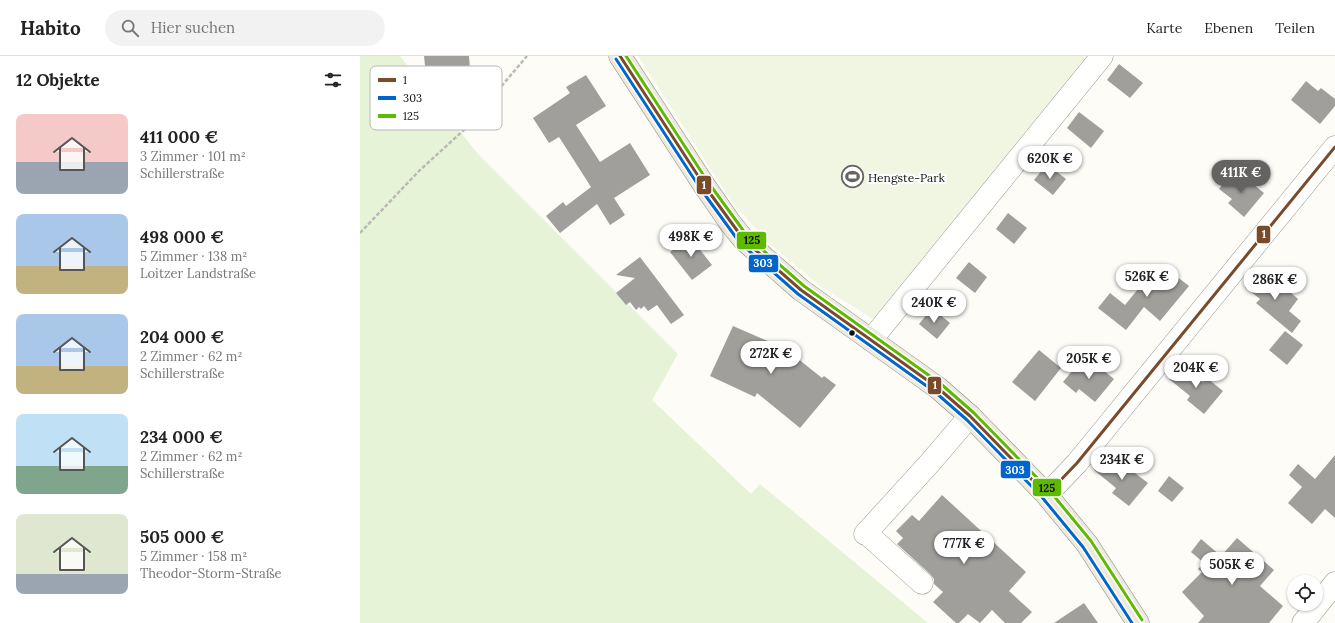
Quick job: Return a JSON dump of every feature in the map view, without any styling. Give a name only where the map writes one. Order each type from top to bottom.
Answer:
[{"type":"main road","points":[[620,56],[704,185],[744,240],[801,290],[938,388],[970,416],[1045,493],[1087,544],[1138,623]]},
{"type":"street","points":[[871,340],[1102,56]]},
{"type":"street","points":[[1045,493],[1056,485],[1078,463],[1335,147]]},
{"type":"street","points":[[922,583],[865,534],[970,416]]},
{"type":"street","points":[[1303,623],[1335,583]]},
{"type":"path","points":[[502,86],[527,56]]},
{"type":"path","points":[[360,233],[419,171],[464,130]]},
{"type":"green space","points":[[360,56],[400,56],[408,66],[370,66],[370,130],[459,130],[478,154],[678,354],[652,400],[751,494],[760,484],[928,623],[360,623]]},
{"type":"green space","name":"Hengste-Park","points":[[638,56],[1082,56],[1085,58],[873,319],[819,285],[768,242],[732,202]]},
{"type":"building","points":[[424,56],[469,56],[470,66],[425,66]]},
{"type":"building","points":[[1119,64],[1143,83],[1130,98],[1107,80]]},
{"type":"building","points":[[586,75],[606,106],[576,125],[600,162],[630,143],[650,175],[614,198],[625,215],[610,225],[597,204],[560,233],[546,216],[563,202],[566,206],[591,187],[559,137],[549,143],[533,118],[570,93],[566,87]]},
{"type":"building","points":[[1306,81],[1318,91],[1321,88],[1335,99],[1335,106],[1320,124],[1291,100]]},
{"type":"building","points":[[1079,112],[1104,131],[1091,148],[1067,128]]},
{"type":"building","points":[[1047,164],[1066,179],[1053,195],[1034,180]]},
{"type":"building","points":[[1231,174],[1245,185],[1248,180],[1264,193],[1244,217],[1228,203],[1232,199],[1219,189]]},
{"type":"building","points":[[1008,213],[1027,228],[1014,244],[996,229]]},
{"type":"building","points":[[690,237],[712,265],[692,280],[670,252]]},
{"type":"building","points":[[640,257],[684,315],[671,324],[657,305],[648,311],[644,306],[641,309],[639,307],[636,310],[630,302],[626,305],[616,293],[635,278],[616,275]]},
{"type":"building","points":[[969,262],[987,277],[975,293],[956,278]]},
{"type":"building","points":[[1163,266],[1189,286],[1160,321],[1144,307],[1126,330],[1098,308],[1110,293],[1125,305],[1156,267],[1160,270]]},
{"type":"building","points":[[1256,273],[1271,284],[1275,279],[1298,299],[1289,311],[1301,321],[1292,333],[1256,303],[1260,299],[1245,287]]},
{"type":"building","points":[[932,308],[950,323],[937,339],[919,324]]},
{"type":"building","points":[[733,326],[777,345],[778,342],[785,347],[787,345],[799,356],[797,358],[822,378],[824,376],[836,385],[800,428],[757,393],[755,397],[710,376]]},
{"type":"building","points":[[1285,331],[1303,345],[1287,365],[1269,350]]},
{"type":"building","points":[[1039,350],[1061,368],[1035,401],[1012,382]]},
{"type":"building","points":[[1081,360],[1087,365],[1091,360],[1114,379],[1095,402],[1079,389],[1076,393],[1063,382]]},
{"type":"building","points":[[1181,364],[1203,382],[1207,378],[1223,391],[1204,414],[1187,400],[1190,396],[1169,379]]},
{"type":"building","points":[[1335,455],[1335,518],[1325,509],[1312,524],[1288,503],[1302,487],[1289,475],[1298,464],[1315,479]]},
{"type":"building","points":[[1106,457],[1128,473],[1131,470],[1148,483],[1129,506],[1112,493],[1116,488],[1094,470]]},
{"type":"building","points":[[1169,476],[1184,488],[1172,502],[1158,491]]},
{"type":"building","points":[[942,495],[1026,572],[1009,591],[1032,612],[1021,623],[1005,623],[992,610],[980,623],[968,614],[959,623],[956,623],[933,602],[943,592],[934,584],[934,579],[897,544],[903,538],[896,531],[912,515],[919,521]]},
{"type":"building","points":[[1237,538],[1274,570],[1260,586],[1283,606],[1269,623],[1198,623],[1204,616],[1182,592],[1202,572],[1198,569],[1204,563],[1191,552],[1201,539],[1221,556]]},
{"type":"building","points":[[1084,603],[1098,623],[1054,623]]},
{"type":"transit line","name":"1","points":[[620,56],[704,185],[744,240],[801,290],[938,388],[970,416],[1045,493]]},
{"type":"transit line","name":"125","points":[[626,56],[708,182],[748,237],[804,286],[941,384],[974,413],[1049,490],[1091,541],[1142,620]]},
{"type":"transit line","name":"303","points":[[616,59],[700,188],[740,243],[798,294],[935,392],[967,420],[1041,496],[1083,547],[1132,623]]},
{"type":"transit line","name":"1","points":[[1045,493],[1056,485],[1077,463],[1335,147]]},
{"type":"place","name":"Hengste-Park","points":[[852,177]]}]
